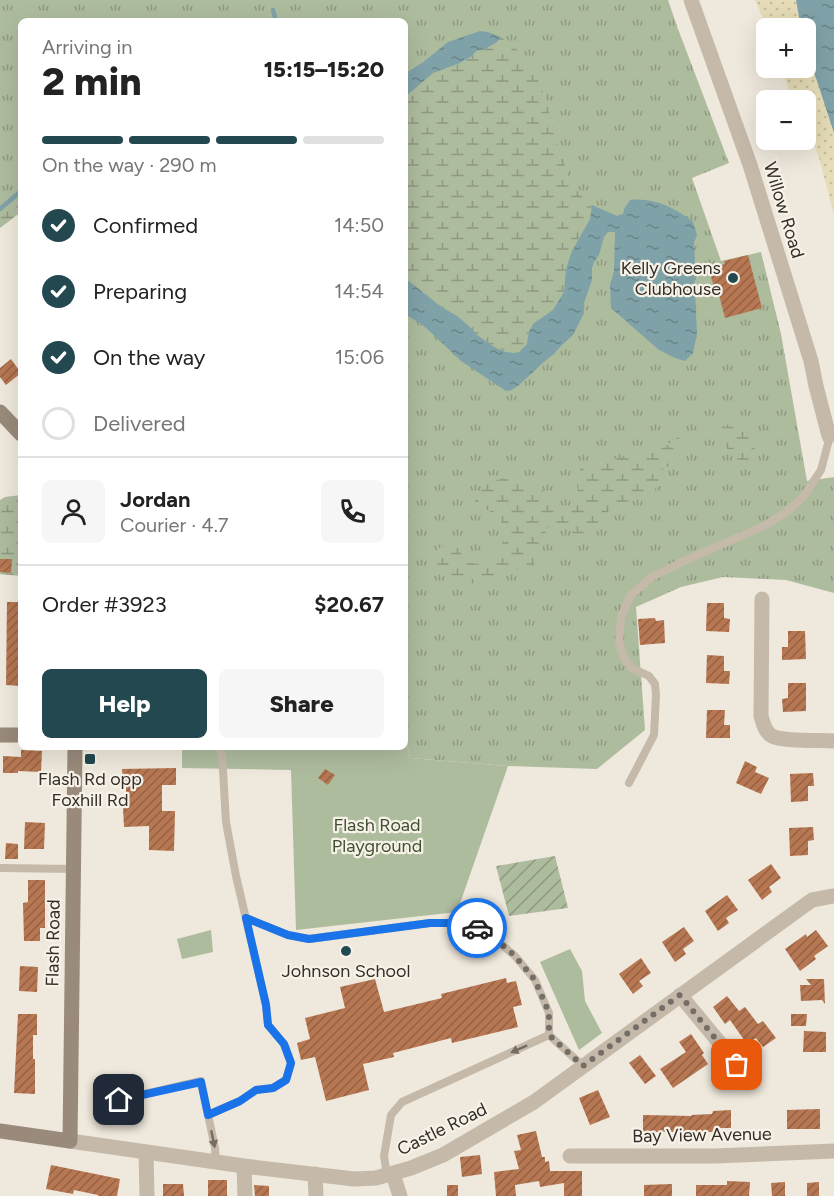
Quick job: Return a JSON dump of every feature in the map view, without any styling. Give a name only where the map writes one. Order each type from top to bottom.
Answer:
[{"type":"main road","points":[[0,412],[18,431]]},
{"type":"main road","points":[[0,735],[18,735]]},
{"type":"main road","name":"Flash Road","points":[[70,1141],[75,750]]},
{"type":"main road","name":"Castle Road","points":[[0,1131],[70,1141]]},
{"type":"street","name":"Willow Road","points":[[691,0],[750,165],[811,361],[831,435]]},
{"type":"street","points":[[762,599],[760,716],[765,729],[772,736],[782,739],[834,741]]},
{"type":"street","name":"Castle Road","points":[[70,1141],[354,1179],[390,1175],[443,1155],[534,1102],[812,900],[834,896]]},
{"type":"street","points":[[680,995],[737,1065]]},
{"type":"street","name":"Bay View Avenue","points":[[570,1156],[715,1156],[834,1151]]},
{"type":"street","points":[[147,1153],[147,1196]]},
{"type":"street","points":[[244,1166],[245,1196]]},
{"type":"street","points":[[315,1174],[316,1196]]},
{"type":"street","points":[[390,1175],[400,1196]]},
{"type":"lane","points":[[629,783],[654,735],[656,695],[655,684],[649,676],[631,668],[619,642],[621,617],[632,595],[652,577],[680,562],[764,526],[788,512],[803,497],[821,470],[831,435]]},
{"type":"lane","points":[[208,1115],[240,1101],[256,1090],[273,1088],[286,1080],[291,1063],[284,1044],[268,1025],[266,1005],[226,822],[220,750]]},
{"type":"lane","points":[[0,868],[74,868]]},
{"type":"lane","points":[[246,918],[288,935],[309,939],[430,923],[461,923],[487,932],[515,956],[535,980],[549,1013],[549,1035],[583,1066]]},
{"type":"lane","points":[[390,1175],[384,1156],[390,1115],[402,1102],[549,1035]]},
{"type":"lane","points":[[119,1100],[201,1082],[216,1162]]},
{"type":"green space","points":[[0,0],[668,0],[729,163],[692,178],[721,261],[761,252],[781,334],[807,481],[834,477],[834,593],[786,580],[723,577],[681,587],[636,607],[645,730],[597,769],[508,766],[410,758],[408,748],[408,18],[18,18],[18,194],[0,208]]},
{"type":"green space","points":[[501,37],[521,53],[537,77],[546,99],[555,139],[563,153],[565,168],[570,180],[583,198],[592,205],[590,219],[572,251],[566,269],[564,292],[553,310],[534,323],[529,331],[527,344],[519,352],[514,353],[496,348],[477,335],[457,316],[440,306],[408,280],[408,94],[433,73],[472,56]]},
{"type":"green space","points":[[18,195],[18,214],[0,228],[0,204]]},
{"type":"green space","points":[[739,425],[748,431],[753,442],[754,453],[750,462],[744,462],[735,457],[728,450],[720,435],[721,430],[726,427]]},
{"type":"green space","points":[[677,437],[682,440],[677,457],[672,464],[663,469],[658,485],[651,493],[612,508],[584,534],[575,535],[565,526],[550,523],[540,557],[531,565],[511,571],[491,582],[476,584],[455,577],[437,564],[436,551],[440,547],[451,546],[459,549],[467,560],[476,564],[485,562],[494,556],[501,547],[504,536],[503,525],[496,515],[475,504],[475,496],[487,483],[515,476],[537,485],[558,504],[573,508],[578,495],[578,474],[583,465],[665,447]]},
{"type":"green space","points":[[18,495],[18,576],[0,574],[0,500]]},
{"type":"green space","name":"Flash Road Playground","points":[[408,748],[410,758],[508,766],[457,912],[296,930],[291,770],[182,768],[182,750]]},
{"type":"green space","points":[[555,856],[568,908],[509,916],[496,866]]},
{"type":"green space","points":[[211,930],[213,952],[182,959],[177,939]]},
{"type":"green space","points":[[570,949],[582,971],[585,1001],[602,1033],[579,1050],[540,962]]},
{"type":"sand","points":[[755,0],[796,0],[799,18],[763,18]]},
{"type":"sand","points":[[785,78],[816,78],[834,133],[834,215],[816,149],[816,90],[789,90]]},
{"type":"water","points":[[796,0],[834,0],[834,133],[816,78],[816,18],[799,18]]},
{"type":"water","points":[[480,31],[501,37],[497,42],[476,51],[460,63],[433,73],[408,94],[408,71],[448,42]]},
{"type":"water","points":[[630,200],[647,200],[679,212],[693,222],[697,235],[694,243],[694,268],[697,334],[693,353],[685,361],[659,350],[611,308],[610,285],[614,271],[615,232],[608,232],[604,237],[599,255],[592,268],[592,280],[584,303],[584,313],[573,335],[512,390],[506,391],[461,361],[424,326],[408,316],[408,280],[496,348],[506,352],[519,352],[527,344],[529,331],[534,323],[553,310],[564,292],[566,269],[572,251],[590,219],[592,205],[617,216],[623,214]]},
{"type":"building","name":"Kelly Greens Clubhouse","points":[[748,255],[762,308],[725,318],[717,287],[714,288],[709,269],[725,264],[724,261]]},
{"type":"building","points":[[11,359],[18,369],[18,375],[6,385],[0,377],[0,368]]},
{"type":"building","points":[[0,559],[12,559],[11,573],[0,572]]},
{"type":"building","points":[[7,602],[18,602],[18,686],[6,685]]},
{"type":"building","points":[[707,603],[724,603],[724,618],[730,619],[729,632],[706,631]]},
{"type":"building","points":[[655,618],[656,621],[664,620],[665,643],[640,645],[638,619]]},
{"type":"building","points":[[788,631],[805,631],[806,659],[782,660],[782,647],[788,647]]},
{"type":"building","points":[[707,655],[724,656],[724,671],[730,671],[729,684],[706,683]]},
{"type":"building","points":[[788,683],[806,683],[806,711],[783,712],[782,699],[788,698]]},
{"type":"building","points":[[707,710],[725,710],[724,725],[730,725],[730,738],[706,738]]},
{"type":"building","points":[[21,750],[42,751],[41,772],[3,773],[3,756],[21,757]]},
{"type":"building","points":[[745,761],[757,767],[755,772],[769,778],[761,794],[736,783]]},
{"type":"building","points":[[176,768],[176,785],[162,785],[162,811],[175,811],[174,851],[149,850],[149,826],[124,827],[123,808],[126,808],[126,787],[123,787],[122,769]]},
{"type":"building","points":[[325,769],[335,775],[328,785],[318,778]]},
{"type":"building","points":[[813,773],[814,786],[808,786],[808,801],[791,802],[790,774]]},
{"type":"building","points":[[25,822],[45,823],[44,849],[24,849]]},
{"type":"building","points":[[813,827],[814,840],[808,841],[808,855],[790,856],[789,828]]},
{"type":"building","points":[[6,843],[18,844],[18,859],[5,859]]},
{"type":"building","points":[[771,864],[781,878],[769,887],[772,892],[762,900],[748,880]]},
{"type":"building","points":[[28,880],[45,880],[45,928],[40,928],[40,941],[24,941],[23,903],[28,902]]},
{"type":"building","points":[[727,895],[738,910],[726,918],[729,923],[718,931],[705,911]]},
{"type":"building","points":[[684,927],[694,941],[683,949],[686,954],[675,962],[662,942]]},
{"type":"building","points":[[816,930],[828,946],[814,956],[816,959],[800,971],[785,949],[806,934],[807,937]]},
{"type":"building","points":[[641,958],[651,973],[639,981],[643,986],[633,994],[619,974]]},
{"type":"building","points":[[20,966],[38,967],[37,992],[19,991]]},
{"type":"building","points":[[506,978],[507,983],[516,981],[522,1005],[513,1007],[518,1027],[452,1043],[451,1038],[393,1053],[394,1057],[363,1064],[369,1090],[326,1101],[315,1057],[301,1060],[297,1043],[310,1039],[305,1018],[345,1008],[340,987],[375,979],[384,1012],[442,998],[441,994]]},
{"type":"building","points":[[806,979],[824,979],[825,1004],[822,1000],[801,1001],[800,985],[811,985]]},
{"type":"building","points":[[727,996],[739,1011],[745,1007],[758,1024],[763,1021],[776,1038],[763,1047],[756,1038],[747,1044],[730,1020],[725,1024],[713,1007]]},
{"type":"building","points":[[18,1014],[37,1014],[37,1035],[33,1035],[35,1094],[14,1093]]},
{"type":"building","points":[[791,1014],[807,1014],[806,1026],[791,1026]]},
{"type":"building","points":[[804,1031],[826,1032],[826,1052],[803,1052]]},
{"type":"building","points":[[691,1034],[704,1053],[702,1055],[708,1064],[673,1088],[660,1069],[686,1052],[679,1042]]},
{"type":"building","points":[[640,1055],[656,1076],[645,1084],[629,1063]]},
{"type":"building","points":[[598,1090],[610,1117],[590,1125],[579,1098]]},
{"type":"building","points":[[820,1109],[820,1129],[787,1129],[787,1110]]},
{"type":"building","points":[[731,1110],[731,1128],[714,1128],[714,1132],[643,1132],[643,1115],[692,1116]]},
{"type":"building","points":[[536,1131],[542,1157],[545,1157],[545,1162],[549,1161],[550,1171],[582,1171],[582,1196],[564,1196],[564,1183],[540,1187],[539,1181],[515,1185],[516,1196],[496,1196],[494,1172],[519,1169],[514,1151],[521,1150],[517,1135]]},
{"type":"building","points":[[480,1155],[482,1174],[462,1177],[460,1157]]},
{"type":"building","points":[[51,1165],[120,1179],[117,1196],[98,1196],[74,1190],[73,1194],[46,1189]]},
{"type":"building","points":[[208,1180],[227,1180],[227,1196],[208,1196]]},
{"type":"building","points":[[727,1181],[750,1182],[749,1196],[696,1196],[696,1185],[727,1185]]},
{"type":"building","points":[[785,1182],[785,1196],[772,1196],[771,1183]]},
{"type":"building","points":[[819,1182],[819,1196],[807,1196],[807,1183]]},
{"type":"building","points":[[163,1184],[183,1184],[184,1196],[163,1196]]},
{"type":"building","points":[[672,1184],[672,1196],[644,1196],[644,1185]]},
{"type":"building","points":[[254,1185],[269,1186],[269,1196],[255,1196]]},
{"type":"building","points":[[447,1185],[458,1185],[458,1196],[447,1196]]},
{"type":"waterway","points":[[273,10],[275,18]]},
{"type":"waterway","points":[[0,209],[18,194]]},
{"type":"way so far","points":[[477,928],[487,932],[515,956],[535,980],[549,1013],[549,1035],[583,1066],[680,995],[737,1065]]},
{"type":"place","name":"Kelly Greens Clubhouse","points":[[733,278]]},
{"type":"place","name":"Flash Rd opp Foxhill Rd","points":[[90,759]]},
{"type":"place","name":"Johnson School","points":[[346,951]]},
{"type":"route","points":[[119,1100],[201,1082],[208,1115],[240,1101],[256,1090],[273,1088],[286,1080],[291,1063],[284,1044],[268,1025],[266,1005],[246,918],[288,935],[309,939],[430,923],[461,923],[477,928]]}]
